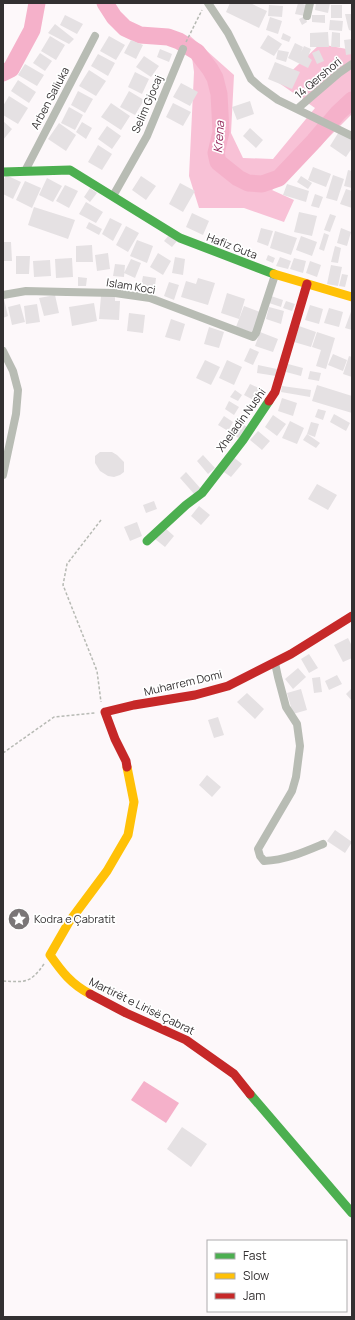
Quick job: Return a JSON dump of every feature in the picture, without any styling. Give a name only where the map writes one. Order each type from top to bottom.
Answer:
[{"type":"street","points":[[208,3],[228,33],[251,79],[278,100],[352,136]]},
{"type":"street","points":[[307,16],[310,3]]},
{"type":"street","name":"Arben Saliuka","points":[[25,170],[95,36]]},
{"type":"street","name":"Selim Gjocaj","points":[[113,196],[146,136],[183,49]]},
{"type":"street","name":"14 Qershori","points":[[301,111],[339,73],[352,64]]},
{"type":"street","name":"Hafiz Guta","points":[[3,172],[25,170],[70,170],[180,238],[275,275],[352,297]]},
{"type":"street","name":"Islam Koci","points":[[3,295],[26,291],[95,292],[150,298],[253,337],[256,333],[275,275]]},
{"type":"street","name":"Xheladin Nushi","points":[[147,541],[186,505],[202,493],[243,440],[275,392],[307,284]]},
{"type":"street","points":[[3,351],[13,371],[18,390],[16,414],[3,475]]},
{"type":"street","name":"Muharrem Domi","points":[[105,712],[225,687],[275,663],[315,640],[352,616]]},
{"type":"street","points":[[275,663],[286,707],[297,724],[300,746],[296,777],[292,791],[258,850],[264,861],[277,860],[290,857],[323,844]]},
{"type":"street","points":[[50,954],[69,922],[107,871],[128,835],[134,802],[126,761],[115,739],[105,712]]},
{"type":"street","name":"Martirët e Lirisë Çabrat","points":[[50,954],[63,973],[76,987],[126,1013],[186,1040],[234,1074],[352,1213]]},
{"type":"path","points":[[187,40],[202,9]]},
{"type":"path","points":[[3,753],[54,717],[105,712],[100,698],[97,671],[63,585],[67,564],[101,520]]},
{"type":"path","points":[[3,981],[24,982],[36,976],[50,954]]},
{"type":"shaded area","points":[[189,35],[234,75],[231,133],[243,158],[273,159],[315,108],[279,83],[320,44],[352,50],[352,114],[313,153],[272,190],[294,200],[284,222],[244,208],[199,208],[189,176],[194,72]]},
{"type":"shaded area","points":[[144,1081],[179,1103],[166,1123],[131,1100]]},
{"type":"building","points":[[230,3],[250,3],[267,11],[259,28],[226,12]]},
{"type":"building","points":[[298,3],[307,5],[305,16],[295,14]]},
{"type":"building","points":[[316,3],[330,3],[328,13],[315,10]]},
{"type":"building","points":[[269,5],[283,6],[282,17],[268,16]]},
{"type":"building","points":[[331,5],[342,5],[342,18],[331,18]]},
{"type":"building","points":[[345,14],[352,14],[352,31],[349,30]]},
{"type":"building","points":[[65,15],[83,24],[77,34],[60,25]]},
{"type":"building","points":[[312,15],[325,15],[325,23],[312,22]]},
{"type":"building","points":[[305,16],[307,22],[302,25],[299,19]]},
{"type":"building","points":[[270,17],[282,21],[278,34],[266,30]]},
{"type":"building","points":[[330,20],[343,21],[342,31],[329,30]]},
{"type":"building","points":[[55,24],[74,39],[69,44],[48,33]]},
{"type":"building","points":[[328,32],[329,47],[310,47],[310,33]]},
{"type":"building","points":[[332,32],[340,33],[340,47],[331,47]]},
{"type":"building","points":[[283,33],[291,37],[289,42],[281,39]]},
{"type":"building","points":[[268,35],[282,44],[274,56],[260,48]]},
{"type":"building","points":[[50,36],[65,45],[56,60],[41,51]]},
{"type":"building","points":[[109,36],[125,45],[116,60],[100,51]]},
{"type":"building","points":[[352,39],[352,54],[346,55],[344,40]]},
{"type":"building","points":[[131,40],[143,45],[136,59],[124,53]]},
{"type":"building","points":[[295,43],[303,47],[301,52],[304,46],[311,49],[308,57],[312,60],[308,68],[288,58]]},
{"type":"building","points":[[160,49],[172,54],[169,62],[157,57]]},
{"type":"building","points":[[278,50],[289,52],[286,62],[276,59]]},
{"type":"building","points":[[319,50],[324,61],[317,64],[312,53]]},
{"type":"building","points":[[40,53],[52,61],[45,71],[33,63]]},
{"type":"building","points":[[98,54],[115,63],[108,76],[91,66]]},
{"type":"building","points":[[144,56],[159,66],[151,77],[136,67]]},
{"type":"building","points":[[275,62],[300,72],[292,89],[268,79]]},
{"type":"building","points":[[25,64],[44,75],[37,86],[18,75]]},
{"type":"building","points":[[89,70],[106,81],[96,96],[79,86]]},
{"type":"building","points":[[135,72],[149,79],[142,94],[128,87]]},
{"type":"building","points":[[18,80],[36,92],[29,103],[11,91]]},
{"type":"building","points":[[181,83],[198,92],[190,106],[173,97]]},
{"type":"building","points":[[78,91],[93,99],[85,113],[71,105]]},
{"type":"building","points":[[129,91],[144,100],[135,115],[120,107]]},
{"type":"building","points":[[9,96],[28,108],[18,124],[3,115],[3,106]]},
{"type":"building","points":[[250,101],[254,114],[237,120],[232,107]]},
{"type":"building","points":[[111,103],[130,116],[121,130],[101,117]]},
{"type":"building","points":[[173,103],[191,112],[183,126],[166,117]]},
{"type":"building","points":[[69,107],[83,115],[75,130],[61,123]]},
{"type":"building","points":[[3,121],[12,129],[3,140]]},
{"type":"building","points":[[82,122],[92,128],[86,139],[76,132]]},
{"type":"building","points":[[59,123],[76,135],[66,151],[48,139]]},
{"type":"building","points":[[107,126],[121,136],[112,149],[98,139]]},
{"type":"building","points":[[250,128],[263,140],[256,148],[243,136]]},
{"type":"building","points":[[340,130],[352,138],[352,148],[346,157],[330,146]]},
{"type":"building","points":[[98,145],[112,154],[102,170],[88,162]]},
{"type":"building","points":[[313,167],[331,174],[326,187],[308,180]]},
{"type":"building","points":[[348,170],[352,171],[352,188],[344,186]]},
{"type":"building","points":[[6,175],[21,182],[13,199],[3,194],[3,181]]},
{"type":"building","points":[[333,175],[344,179],[337,201],[326,198]]},
{"type":"building","points":[[141,176],[156,186],[146,200],[132,190]]},
{"type":"building","points":[[301,176],[312,183],[308,189],[297,182]]},
{"type":"building","points":[[47,178],[62,186],[53,202],[39,195]]},
{"type":"building","points":[[25,181],[41,188],[32,208],[16,200]]},
{"type":"building","points":[[180,183],[195,191],[183,212],[169,204]]},
{"type":"building","points":[[287,184],[309,191],[306,202],[283,195]]},
{"type":"building","points":[[65,185],[78,191],[69,208],[56,201]]},
{"type":"building","points":[[90,188],[97,193],[90,202],[84,197]]},
{"type":"building","points":[[346,189],[352,191],[352,208],[340,204]]},
{"type":"building","points":[[315,194],[323,197],[319,208],[311,206]]},
{"type":"building","points":[[86,202],[103,212],[96,223],[79,214]]},
{"type":"building","points":[[34,207],[75,220],[68,239],[28,225]]},
{"type":"building","points":[[299,212],[317,216],[312,236],[294,232]]},
{"type":"building","points":[[192,213],[209,221],[203,235],[186,227]]},
{"type":"building","points":[[330,214],[336,216],[330,232],[324,230]]},
{"type":"building","points":[[110,218],[122,224],[113,241],[102,234]]},
{"type":"building","points":[[89,222],[102,229],[99,235],[86,228]]},
{"type":"building","points":[[126,226],[139,233],[128,252],[116,245]]},
{"type":"building","points":[[261,228],[273,231],[268,246],[257,242]]},
{"type":"building","points":[[341,228],[351,232],[347,246],[337,243]]},
{"type":"building","points":[[275,231],[297,238],[291,255],[270,248]]},
{"type":"building","points":[[324,233],[329,235],[324,251],[319,249]]},
{"type":"building","points":[[169,235],[177,241],[172,247],[164,241]]},
{"type":"building","points":[[301,236],[317,242],[312,256],[296,250]]},
{"type":"building","points":[[137,240],[153,246],[147,263],[130,256]]},
{"type":"building","points":[[3,242],[11,242],[12,261],[3,261]]},
{"type":"building","points":[[92,245],[93,262],[76,262],[76,246]]},
{"type":"building","points":[[335,246],[341,248],[338,263],[331,262]]},
{"type":"building","points":[[108,253],[110,269],[97,271],[95,255]]},
{"type":"building","points":[[158,253],[171,261],[163,275],[150,267]]},
{"type":"building","points":[[268,255],[275,258],[273,263],[266,260]]},
{"type":"building","points":[[16,256],[30,256],[29,274],[16,274]]},
{"type":"building","points":[[175,257],[185,259],[183,275],[172,273]]},
{"type":"building","points":[[280,257],[291,261],[288,269],[276,266]]},
{"type":"building","points":[[72,258],[73,277],[56,278],[55,259]]},
{"type":"building","points":[[294,258],[306,261],[303,273],[290,269]]},
{"type":"building","points":[[131,259],[141,263],[135,278],[124,273]]},
{"type":"building","points":[[50,260],[51,276],[34,277],[33,261]]},
{"type":"building","points":[[310,261],[321,265],[317,277],[306,273]]},
{"type":"building","points":[[115,264],[125,265],[124,277],[113,276]]},
{"type":"building","points":[[331,265],[342,267],[338,286],[327,284]]},
{"type":"building","points":[[342,274],[348,275],[345,287],[339,286]]},
{"type":"building","points":[[143,276],[156,278],[154,294],[140,292]]},
{"type":"building","points":[[78,277],[87,278],[86,286],[78,286]]},
{"type":"building","points":[[198,278],[215,283],[208,305],[181,297],[186,281],[196,284]]},
{"type":"building","points":[[169,282],[179,285],[174,300],[164,296]]},
{"type":"building","points":[[227,293],[245,299],[239,319],[221,313]]},
{"type":"building","points":[[3,295],[8,316],[3,318]]},
{"type":"building","points":[[55,295],[59,313],[44,316],[39,298]]},
{"type":"building","points":[[101,296],[115,296],[115,301],[120,301],[119,320],[99,319]]},
{"type":"building","points":[[271,296],[283,300],[281,307],[269,303]]},
{"type":"building","points":[[286,301],[295,304],[292,311],[283,308]]},
{"type":"building","points":[[94,303],[97,321],[72,326],[69,307]]},
{"type":"building","points":[[20,304],[25,322],[12,325],[8,307]]},
{"type":"building","points":[[37,304],[40,322],[26,324],[24,306]]},
{"type":"building","points":[[310,305],[323,309],[319,324],[305,320]]},
{"type":"building","points":[[244,306],[260,312],[253,333],[236,327]]},
{"type":"building","points":[[269,307],[284,311],[281,324],[266,319]]},
{"type":"building","points":[[329,308],[343,312],[339,327],[324,323]]},
{"type":"building","points":[[352,309],[352,330],[345,328]]},
{"type":"building","points":[[129,313],[145,315],[143,333],[127,331]]},
{"type":"building","points":[[171,319],[185,324],[180,341],[165,337]]},
{"type":"building","points":[[299,326],[316,332],[311,347],[294,342]]},
{"type":"building","points":[[209,327],[224,332],[219,348],[204,344]]},
{"type":"building","points":[[260,332],[278,339],[273,352],[255,346]]},
{"type":"building","points":[[317,332],[335,338],[326,369],[316,366],[321,350],[312,347]]},
{"type":"building","points":[[250,348],[259,352],[253,365],[244,361]]},
{"type":"building","points":[[333,354],[347,360],[343,371],[328,365]]},
{"type":"building","points":[[349,356],[352,357],[352,377],[343,374]]},
{"type":"building","points":[[205,360],[220,367],[211,385],[196,378]]},
{"type":"building","points":[[227,360],[242,367],[234,385],[219,378]]},
{"type":"building","points":[[288,364],[303,368],[301,376],[286,372]]},
{"type":"building","points":[[258,365],[277,369],[276,376],[257,373]]},
{"type":"building","points":[[310,371],[321,373],[319,381],[308,379]]},
{"type":"building","points":[[250,384],[265,391],[259,403],[244,395]]},
{"type":"building","points":[[317,385],[352,396],[352,413],[312,401]]},
{"type":"building","points":[[282,386],[311,390],[310,397],[281,392]]},
{"type":"building","points":[[235,390],[242,395],[238,401],[230,397]]},
{"type":"building","points":[[282,398],[297,403],[293,416],[278,411]]},
{"type":"building","points":[[229,401],[239,407],[234,415],[225,409]]},
{"type":"building","points":[[318,409],[326,411],[323,420],[315,417]]},
{"type":"building","points":[[334,414],[350,423],[346,431],[330,422]]},
{"type":"building","points":[[273,415],[286,424],[277,436],[265,427]]},
{"type":"building","points":[[224,416],[233,422],[228,431],[218,425]]},
{"type":"building","points":[[290,421],[304,428],[297,444],[282,438]]},
{"type":"building","points":[[239,422],[247,427],[240,439],[232,434]]},
{"type":"building","points":[[311,422],[319,424],[315,437],[307,434]]},
{"type":"building","points":[[258,431],[270,441],[262,450],[250,440]]},
{"type":"building","points":[[307,434],[320,443],[316,448],[303,440]]},
{"type":"building","points":[[100,452],[112,452],[117,455],[124,462],[124,472],[114,477],[108,476],[100,471],[95,463],[95,456]]},
{"type":"building","points":[[203,455],[215,468],[208,474],[197,461]]},
{"type":"building","points":[[232,456],[242,464],[231,477],[221,470]]},
{"type":"building","points":[[186,472],[201,489],[195,495],[180,478]]},
{"type":"building","points":[[317,484],[337,495],[328,510],[308,499]]},
{"type":"building","points":[[154,501],[157,509],[146,513],[143,505]]},
{"type":"building","points":[[199,506],[210,515],[201,525],[191,516]]},
{"type":"building","points":[[137,522],[142,536],[130,541],[124,527]]},
{"type":"building","points":[[164,527],[174,536],[165,547],[155,539]]},
{"type":"building","points":[[348,638],[352,646],[352,658],[343,662],[334,645]]},
{"type":"building","points":[[309,654],[318,668],[309,673],[301,659]]},
{"type":"building","points":[[298,668],[306,677],[293,689],[285,679]]},
{"type":"building","points":[[337,675],[342,684],[329,690],[325,681]]},
{"type":"building","points":[[320,677],[322,692],[314,693],[312,678]]},
{"type":"building","points":[[352,688],[352,701],[346,694]]},
{"type":"building","points":[[301,689],[307,710],[293,714],[287,693]]},
{"type":"building","points":[[247,693],[264,709],[255,719],[237,702]]},
{"type":"building","points":[[218,717],[224,735],[214,738],[208,720]]},
{"type":"building","points":[[207,775],[221,787],[212,797],[199,785]]},
{"type":"building","points":[[335,830],[352,842],[345,853],[327,841]]},
{"type":"building","points":[[182,1127],[207,1144],[191,1167],[167,1149]]},
{"type":"waterway","name":"Krena","points":[[3,73],[11,69],[32,30],[37,3]]},
{"type":"waterway","name":"Krena","points":[[105,3],[114,17],[125,28],[140,35],[168,37],[179,41],[197,52],[215,78],[219,94],[221,132],[216,153],[218,162],[238,178],[248,183],[262,184],[279,178],[338,113],[352,100]]},
{"type":"traffic: fast","points":[[3,172],[70,170],[180,238],[274,274]]},
{"type":"traffic: fast","points":[[147,541],[186,505],[202,493],[243,440],[269,401]]},
{"type":"traffic: fast","points":[[250,1094],[352,1213]]},
{"type":"traffic: slow","points":[[274,274],[352,297]]},
{"type":"traffic: slow","points":[[90,994],[77,986],[67,977],[50,955],[69,922],[107,871],[128,835],[134,802],[127,767]]},
{"type":"traffic: jam","points":[[269,401],[275,392],[307,284]]},
{"type":"traffic: jam","points":[[127,767],[126,761],[115,739],[105,712],[134,705],[195,695],[228,686],[291,654],[352,616]]},
{"type":"traffic: jam","points":[[90,994],[126,1013],[186,1040],[234,1074],[250,1094]]},
{"type":"place","name":"Kodra e Çabratit","points":[[19,919]]}]
